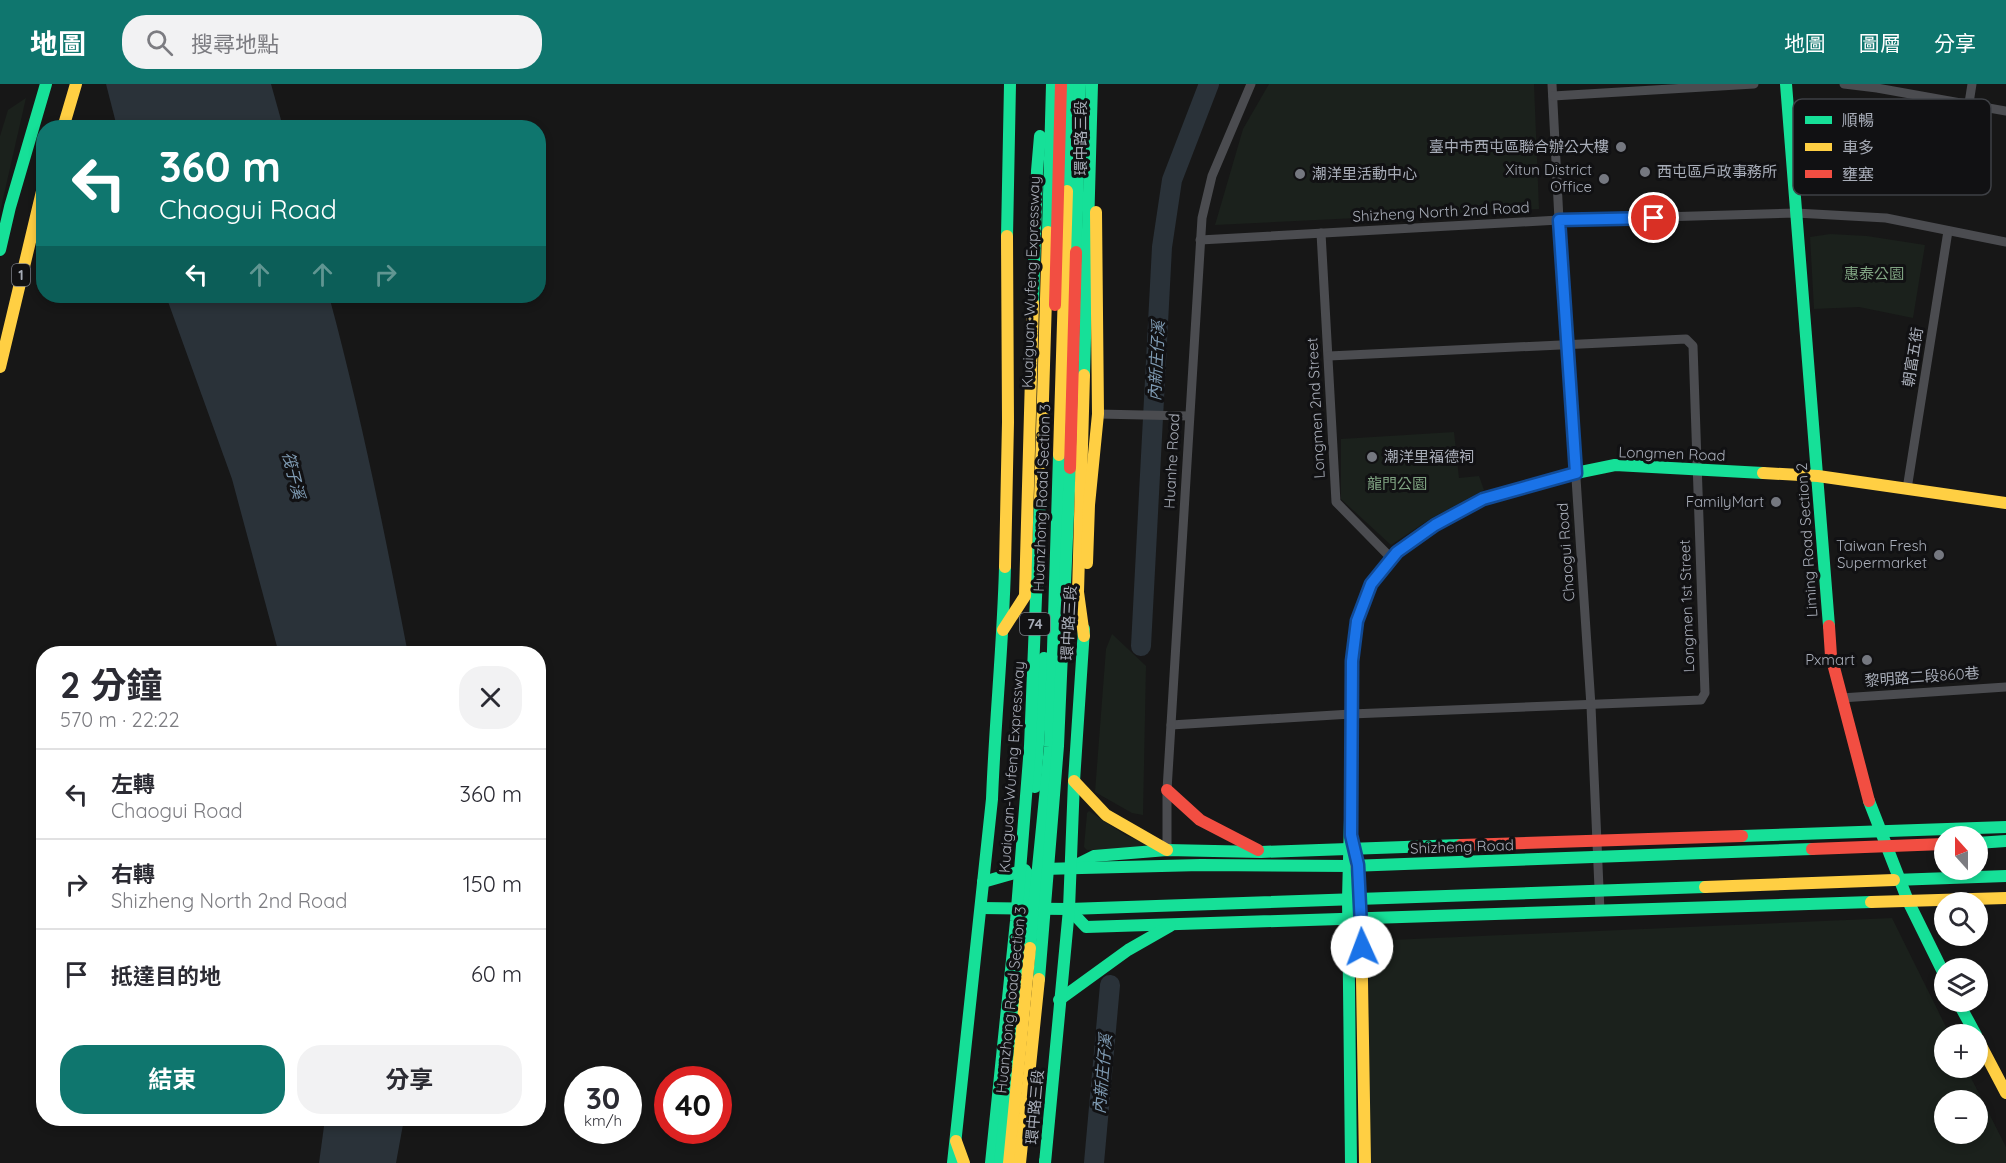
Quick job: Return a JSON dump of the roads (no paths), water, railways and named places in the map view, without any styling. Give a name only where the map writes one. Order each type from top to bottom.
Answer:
[{"type":"main road","name":"1","points":[[0,250],[46,84]]},
{"type":"main road","points":[[66,120],[76,84]]},
{"type":"main road","points":[[953,1163],[992,799],[994,739],[1003,630],[1008,433],[1007,189],[1010,84]]},
{"type":"main road","points":[[1003,630],[1025,596],[1037,171],[1044,84]]},
{"type":"main road","name":"Kuaiguan-Wufeng Expressway","points":[[990,1163],[1016,921],[1030,746],[1052,84]]},
{"type":"main road","name":"Huanzhong Road Section 3","points":[[1009,1163],[1031,909],[1038,747],[1046,634],[1061,84]]},
{"type":"main road","name":"Huanzhong Road Section 3","points":[[1033,869],[1050,747],[1070,84]]},
{"type":"main road","name":"74","points":[[1020,1163],[1046,918],[1058,748],[1064,632],[1080,84]]},
{"type":"main road","points":[[1084,636],[1078,592],[1092,84]]},
{"type":"main road","name":"環中路三段","points":[[1045,1162],[1069,909],[1089,505],[1098,414],[1096,84]]},
{"type":"main road","name":"Liming Road Section 2","points":[[1786,84],[1793,174]]},
{"type":"main road","name":"Liming Road Section 2","points":[[1795,195],[1831,656],[1863,783],[1880,833],[1908,901],[1936,958]]},
{"type":"main road","name":"1","points":[[0,367],[36,216]]},
{"type":"main road","points":[[1065,228],[1096,230]]},
{"type":"main road","name":"Longmen Road","points":[[1355,918],[1351,835],[1351,714],[1352,661],[1357,621],[1371,584],[1391,558],[1435,525],[1483,499],[1576,473],[1615,465],[1818,476],[2006,503]]},
{"type":"main road","points":[[1074,781],[1106,815],[1167,850],[1201,865]]},
{"type":"main road","points":[[1167,790],[1200,820],[1261,852]]},
{"type":"main road","name":"Shizheng Road","points":[[1070,868],[1094,856],[1167,850],[1261,852],[2006,827]]},
{"type":"main road","points":[[1988,842],[2006,841]]},
{"type":"main road","name":"Shizheng Road","points":[[983,882],[1033,869],[1201,865],[1354,866],[1934,845]]},
{"type":"main road","points":[[981,908],[1069,909],[2006,876]]},
{"type":"main road","points":[[1069,909],[1086,927],[2006,898]]},
{"type":"main road","name":"Huanzhong Road Section 3","points":[[1000,1163],[1031,909]]},
{"type":"main road","points":[[1351,1163],[1355,918]]},
{"type":"main road","points":[[1355,918],[1365,1163]]},
{"type":"main road","points":[[1059,1000],[1128,950],[1173,924]]},
{"type":"main road","points":[[1988,1059],[2006,1094]]},
{"type":"main road","points":[[956,1141],[963,1163]]},
{"type":"street","name":"Huanhe Road","points":[[1167,850],[1167,790],[1200,240],[1203,214],[1212,176],[1251,84]]},
{"type":"street","name":"Chaogui Road","points":[[1552,84],[1591,706],[1600,911]]},
{"type":"street","points":[[1552,96],[1666,87],[1754,84]]},
{"type":"street","points":[[1844,84],[1944,99]]},
{"type":"street","points":[[1970,99],[1972,84]]},
{"type":"street","points":[[1991,108],[2006,111]]},
{"type":"street","name":"Shizheng North 2nd Road","points":[[1200,240],[1559,220],[1796,213],[1886,218],[2006,242]]},
{"type":"street","name":"朝富五街","points":[[1907,489],[1948,231]]},
{"type":"street","name":"Longmen 2nd Street","points":[[1321,233],[1335,502],[1391,558]]},
{"type":"street","name":"Longmen 1st Street","points":[[1171,725],[1351,714],[1701,700],[1705,693],[1693,346],[1686,339],[1329,356]]},
{"type":"street","points":[[1098,414],[1189,416]]},
{"type":"street","name":"黎明路二段860巷","points":[[1841,698],[2006,687]]},
{"type":"water","points":[[106,84],[271,84],[281,120],[115,120]]},
{"type":"water","name":"筏子溪","points":[[169,303],[331,303],[372,474],[406,646],[277,646],[232,479]]},
{"type":"water","points":[[324,1126],[403,1126],[396,1163],[319,1163]]},
{"type":"waterway","name":"內新庄仔溪","points":[[1141,646],[1162,247],[1172,180],[1209,84]]},
{"type":"waterway","name":"內新庄仔溪","points":[[1094,1163],[1110,985]]},
{"type":"place","name":"臺中市西屯區聯合辦公大樓","points":[[1621,147]]},
{"type":"place","name":"西屯區戶政事務所","points":[[1645,172]]},
{"type":"place","name":"潮洋里活動中心","points":[[1300,174]]},
{"type":"place","name":"Xitun District Office","points":[[1604,179]]},
{"type":"place","name":"潮洋里福德祠","points":[[1372,457]]},
{"type":"place","name":"FamilyMart","points":[[1776,502]]},
{"type":"place","name":"Taiwan Fresh Supermarket","points":[[1939,555]]},
{"type":"place","name":"Pxmart","points":[[1867,660]]},
{"type":"park label","name":"惠泰公園","points":[[1874,274]]},
{"type":"park label","name":"龍門公園","points":[[1397,484]]}]
